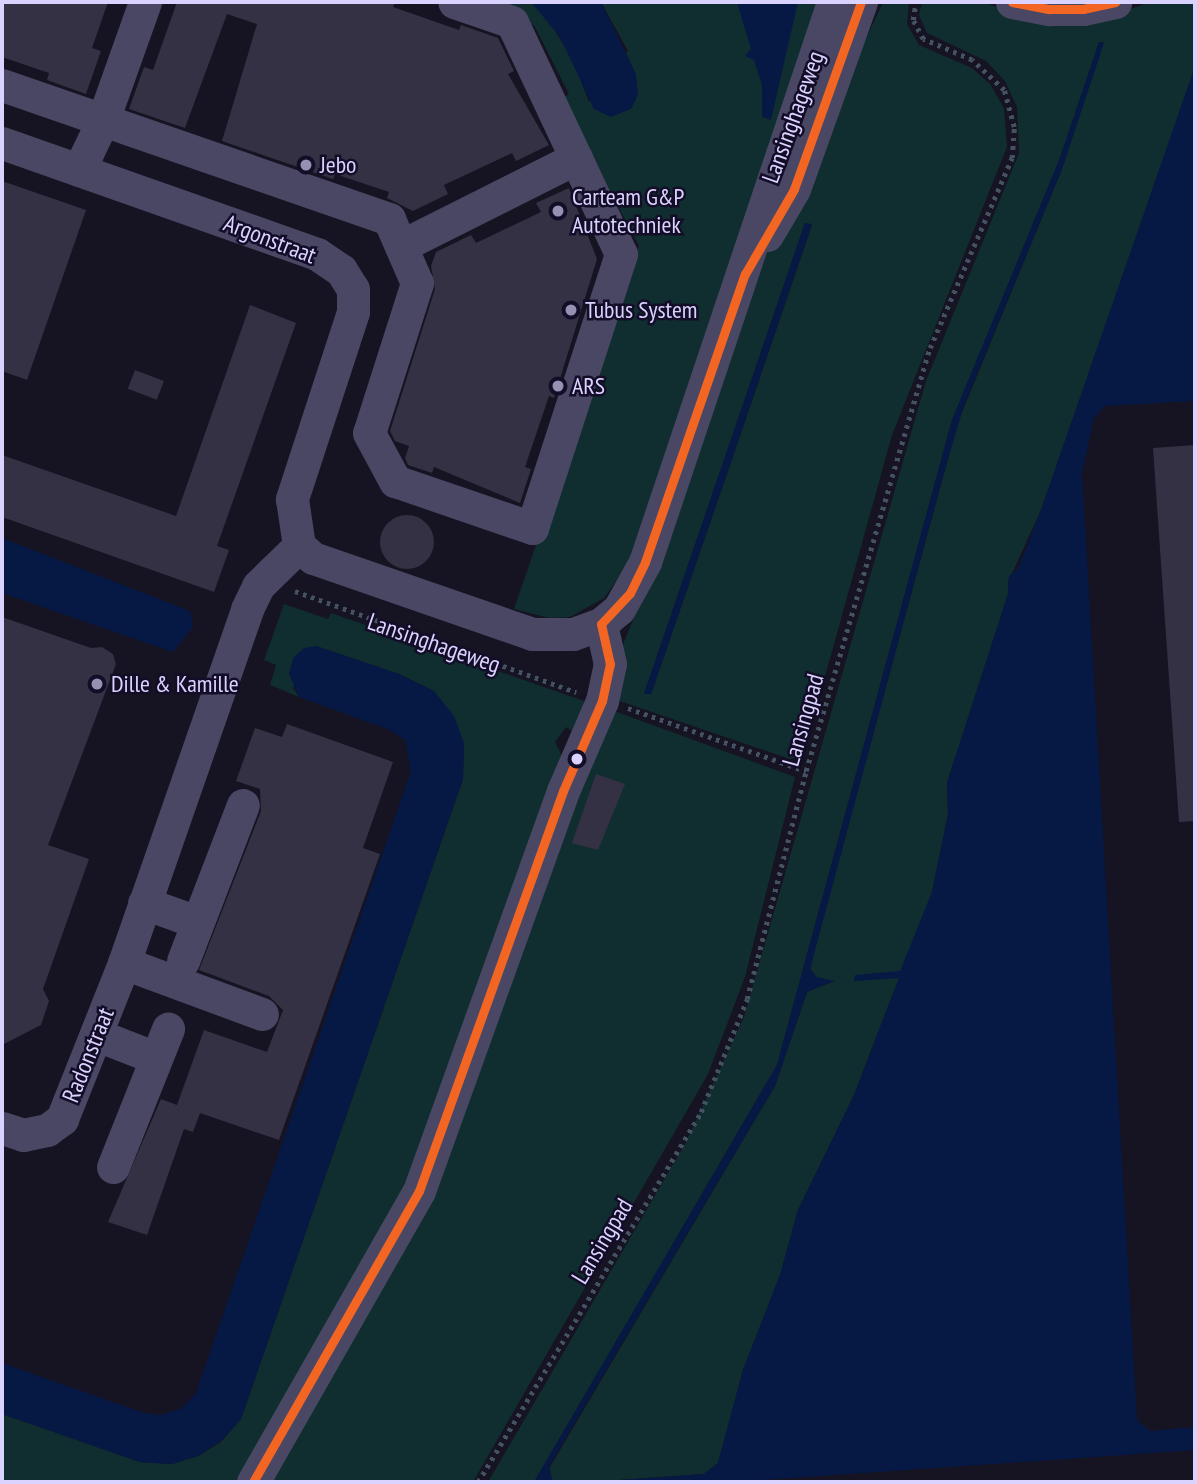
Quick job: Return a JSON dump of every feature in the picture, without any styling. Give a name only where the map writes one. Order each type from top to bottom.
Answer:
[{"type":"street","points":[[79,170],[103,120],[145,2]]},
{"type":"street","points":[[2,85],[389,219],[417,284],[369,433],[395,481],[532,528],[621,254],[512,22],[454,2]]},
{"type":"street","name":"Lansinghageweg","points":[[299,546],[313,558],[531,634],[572,635],[601,624],[630,593],[645,562],[745,274],[757,217],[832,2]]},
{"type":"street","name":"Lansinghageweg","points":[[745,274],[794,189],[861,2]]},
{"type":"street","points":[[1012,2],[1049,9],[1083,9],[1115,2]]},
{"type":"street","name":"Argonstraat","points":[[2,143],[317,254],[341,270],[353,289],[353,312],[292,499],[299,546]]},
{"type":"street","points":[[401,246],[576,158]]},
{"type":"street","name":"Radonstraat","points":[[2,1128],[23,1135],[47,1130],[62,1119],[124,963],[247,609],[258,586],[299,546]]},
{"type":"street","points":[[253,1482],[419,1191],[563,792],[602,701],[610,664],[601,624]]},
{"type":"street","points":[[183,961],[243,805]]},
{"type":"street","points":[[144,903],[197,922]]},
{"type":"street","points":[[124,963],[262,1014]]},
{"type":"street","points":[[97,1035],[162,1043],[113,1167]]},
{"type":"path","name":"Lansingpad","points":[[478,1482],[701,1112],[747,999],[806,771],[930,348],[1012,158],[1014,127],[1004,90],[972,60],[923,39],[913,20],[916,2]]},
{"type":"path","name":"Lansinghageweg","points":[[276,570],[290,589],[313,601],[806,771]]},
{"type":"green space","points":[[506,2],[531,2],[546,17],[572,58],[589,102],[628,51],[601,2],[819,2],[627,566],[604,598],[570,617],[549,618],[514,609],[639,246],[561,99],[569,94],[535,27]]},
{"type":"green space","points":[[883,2],[909,2],[907,24],[919,45],[972,68],[990,84],[1004,108],[1007,147],[892,435],[803,756],[790,759],[611,698],[624,642],[674,519],[766,255]],"holes":[[[805,223],[812,225],[651,694],[644,694]]]},
{"type":"green space","points":[[922,2],[982,2],[1003,9],[1108,17],[1150,2],[1195,2],[1195,68],[1041,510],[1008,582],[1008,594],[947,783],[948,814],[932,892],[854,1095],[798,1210],[780,1275],[743,1370],[718,1463],[704,1474],[591,1482],[553,1482],[547,1472],[775,1086],[807,992],[834,981],[817,978],[810,969],[958,422],[1062,169],[1103,42],[1099,42],[1060,158],[952,420],[777,1065],[534,1482],[488,1482],[685,1144],[744,1017],[926,381],[1019,153],[1017,107],[1005,81],[986,61],[927,33],[919,15]]},
{"type":"green space","points":[[284,604],[328,619],[331,613],[587,702],[572,731],[566,727],[555,742],[562,756],[403,1192],[238,1482],[2,1482],[2,1414],[140,1462],[172,1464],[198,1456],[221,1442],[241,1419],[463,779],[464,743],[434,691],[399,674],[316,646],[293,688],[299,697],[270,685],[276,665],[264,660]]},
{"type":"green space","points":[[606,708],[795,777],[745,977],[708,1074],[473,1482],[271,1482],[427,1207],[448,1160]]},
{"type":"water","points":[[531,2],[601,2],[636,74],[638,95],[631,109],[611,117],[594,109],[560,37]]},
{"type":"water","points":[[737,2],[798,2],[771,120],[762,117],[762,85],[754,60],[745,56],[751,49]]},
{"type":"water","points":[[1099,42],[1104,43],[1062,169],[964,405],[940,487],[810,969],[817,977],[834,981],[807,992],[775,1086],[549,1466],[553,1482],[534,1482],[777,1065],[952,420],[1060,158]]},
{"type":"water","points":[[1195,66],[1195,401],[1105,406],[1094,418],[1082,473],[1137,1420],[1150,1431],[1195,1427],[1195,1450],[734,1482],[591,1482],[704,1474],[718,1463],[743,1370],[780,1275],[798,1210],[854,1095],[899,978],[854,981],[855,975],[900,971],[932,892],[948,814],[947,783],[1008,594],[1009,576],[1018,569],[1041,510]]},
{"type":"water","points":[[805,223],[812,224],[730,465],[651,694],[644,694]]},
{"type":"water","points":[[2,538],[190,611],[193,627],[173,652],[2,593]]},
{"type":"water","points":[[316,646],[399,674],[434,691],[454,716],[464,743],[463,779],[241,1419],[221,1441],[198,1456],[172,1464],[140,1462],[2,1414],[2,1363],[144,1413],[161,1415],[182,1408],[196,1393],[411,771],[405,740],[390,730],[299,697],[289,674],[293,658],[304,648]]},
{"type":"building","points":[[2,2],[108,2],[92,48],[101,51],[86,94],[47,80],[49,73],[2,57]]},
{"type":"building","points":[[177,2],[395,2],[393,7],[459,30],[461,25],[498,38],[514,71],[508,74],[549,145],[516,161],[512,153],[444,185],[448,194],[413,211],[387,198],[389,192],[335,174],[333,179],[222,141],[257,24],[227,14],[185,128],[129,109],[144,67],[153,70]]},
{"type":"building","points":[[2,181],[86,210],[27,380],[2,371]]},
{"type":"building","points":[[569,188],[597,259],[554,398],[549,396],[525,467],[531,469],[520,503],[434,467],[432,473],[408,465],[405,458],[409,446],[395,441],[390,431],[435,289],[431,266],[436,252],[471,235],[476,243],[541,212],[536,203]]},
{"type":"building","points":[[250,305],[296,323],[217,546],[229,550],[214,592],[2,517],[2,455],[176,516]]},
{"type":"building","points":[[135,370],[164,381],[157,400],[128,389]]},
{"type":"building","points":[[1195,445],[1195,821],[1179,822],[1153,448]]},
{"type":"building","points":[[407,515],[426,523],[434,542],[426,561],[407,569],[388,561],[380,542],[388,523]]},
{"type":"building","points":[[2,617],[91,648],[102,647],[113,654],[116,664],[48,845],[89,859],[43,989],[49,1001],[41,1025],[2,1045]]},
{"type":"building","points":[[287,724],[393,762],[363,848],[380,854],[279,1140],[200,1113],[193,1132],[184,1129],[147,1235],[108,1222],[161,1099],[177,1105],[204,1030],[267,1052],[283,1010],[269,996],[199,970],[261,811],[260,789],[236,781],[255,728],[282,737]]},
{"type":"building","points":[[596,774],[625,784],[598,850],[572,843]]},
{"type":"transit line","points":[[601,624],[630,593],[645,562],[745,274],[794,189],[861,2]]},
{"type":"transit line","points":[[1012,2],[1049,9],[1083,9],[1115,2]]},
{"type":"transit line","points":[[253,1482],[419,1191],[563,791],[602,701],[610,664],[601,624]]},
{"type":"place","name":"Jebo","points":[[306,165]]},
{"type":"place","name":"Carteam G&P Autotechniek","points":[[558,211]]},
{"type":"place","name":"Tubus System","points":[[571,310]]},
{"type":"place","name":"ARS","points":[[558,386]]},
{"type":"place","name":"Dille & Kamille","points":[[97,684]]}]
